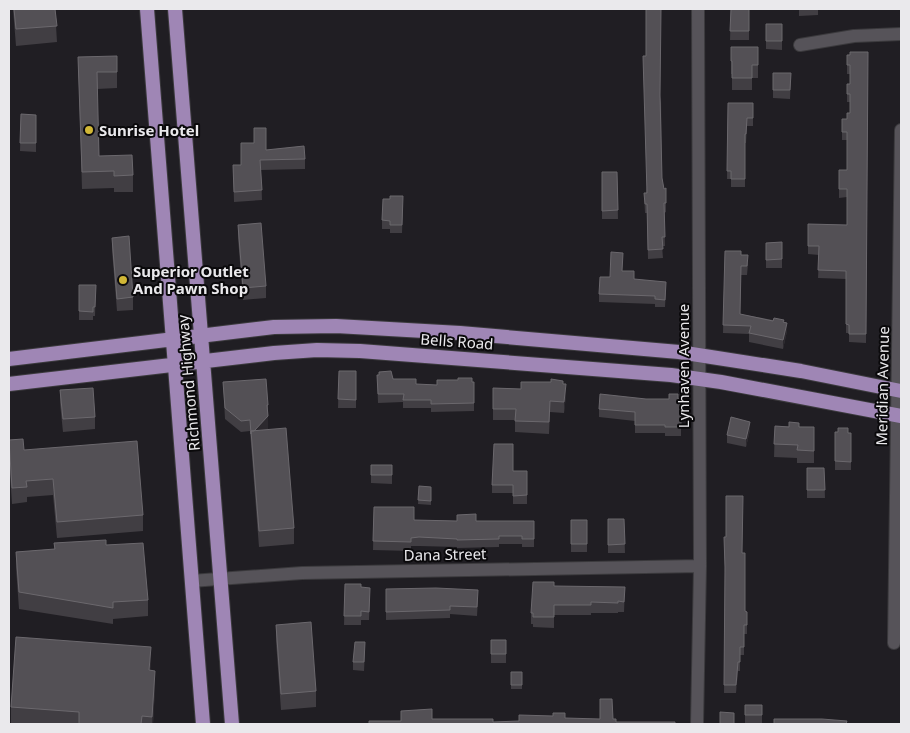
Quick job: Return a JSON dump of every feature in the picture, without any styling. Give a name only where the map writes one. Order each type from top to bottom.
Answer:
[{"type":"main road","name":"Richmond Highway","points":[[147,9],[203,724]]},
{"type":"main road","name":"Richmond Highway","points":[[175,9],[232,724]]},
{"type":"main road","name":"Bells Road","points":[[9,359],[274,327],[336,326],[460,333],[698,354],[900,390]]},
{"type":"main road","name":"Bells Road","points":[[9,384],[295,351],[360,351],[562,365],[698,379],[899,416]]},
{"type":"street","name":"Lynhaven Avenue","points":[[697,724],[700,566],[698,9]]},
{"type":"street","points":[[800,45],[854,36],[901,34]]},
{"type":"street","name":"Meridian Avenue","points":[[894,643],[900,390],[901,130]]},
{"type":"street","name":"Dana Street","points":[[191,580],[302,573],[700,566]]},
{"type":"building","points":[[14,9],[55,9],[57,26],[16,29]]},
{"type":"building","points":[[646,9],[661,9],[660,95],[662,178],[664,189],[666,188],[666,203],[664,203],[665,237],[662,237],[663,249],[648,250],[647,204],[645,204],[644,193],[647,193],[643,56],[646,56]]},
{"type":"building","points":[[731,9],[749,9],[749,31],[730,31]]},
{"type":"building","points":[[766,24],[782,24],[782,41],[766,41]]},
{"type":"building","points":[[731,47],[758,47],[758,65],[752,65],[752,78],[732,78]]},
{"type":"building","points":[[850,52],[868,52],[866,334],[849,334],[849,325],[846,324],[846,271],[818,270],[819,246],[808,246],[808,224],[847,225],[847,189],[839,189],[839,170],[847,170],[847,132],[842,132],[842,119],[847,119],[847,113],[850,113],[850,94],[847,94],[847,84],[850,84],[850,65],[847,65],[847,55],[850,55]]},
{"type":"building","points":[[117,56],[117,72],[97,72],[99,156],[132,155],[133,175],[114,176],[114,171],[82,172],[78,57]]},
{"type":"building","points":[[773,73],[791,73],[790,90],[773,90]]},
{"type":"building","points":[[728,103],[753,103],[753,118],[747,118],[745,134],[745,179],[731,179],[731,171],[727,171]]},
{"type":"building","points":[[21,114],[36,115],[36,143],[20,143]]},
{"type":"building","points":[[254,128],[266,128],[266,150],[304,146],[305,159],[260,160],[262,190],[234,192],[233,165],[241,165],[241,143],[254,143]]},
{"type":"building","points":[[602,172],[617,172],[618,210],[602,211]]},
{"type":"building","points":[[390,196],[403,196],[402,225],[390,225],[390,221],[382,220],[383,199],[390,199]]},
{"type":"building","points":[[261,223],[266,286],[243,288],[238,225]]},
{"type":"building","name":"Superior Outlet And Pawn Shop","points":[[129,236],[133,297],[117,299],[112,238]]},
{"type":"building","points":[[782,242],[782,259],[766,260],[766,243]]},
{"type":"building","points":[[725,251],[741,251],[741,255],[748,255],[747,266],[741,266],[740,314],[773,321],[774,318],[784,320],[783,322],[787,323],[783,340],[749,333],[751,326],[723,325]]},
{"type":"building","points":[[611,252],[623,253],[622,271],[634,271],[634,279],[666,282],[665,300],[655,299],[655,296],[599,294],[600,277],[610,277]]},
{"type":"building","points":[[79,285],[96,285],[93,312],[79,311]]},
{"type":"building","points":[[339,371],[356,371],[356,400],[338,399]]},
{"type":"building","points":[[391,371],[393,379],[416,379],[416,384],[437,385],[437,380],[472,378],[472,382],[474,382],[474,403],[431,404],[431,400],[403,400],[404,394],[378,394],[377,375],[379,375],[379,372]]},
{"type":"building","points":[[266,379],[268,416],[254,431],[251,431],[251,434],[250,420],[241,421],[225,408],[223,382]]},
{"type":"building","points":[[551,379],[563,381],[563,384],[566,384],[564,402],[550,401],[549,422],[515,421],[516,409],[493,409],[493,388],[521,389],[521,382],[551,382]]},
{"type":"building","points":[[93,388],[95,417],[63,419],[60,390]]},
{"type":"building","points":[[600,394],[646,399],[669,399],[669,394],[678,394],[678,399],[681,399],[681,427],[635,425],[635,412],[599,409]]},
{"type":"building","points":[[731,417],[750,422],[746,439],[727,435]]},
{"type":"building","points":[[789,422],[799,423],[799,427],[814,427],[814,451],[797,450],[798,445],[774,444],[775,426],[789,427]]},
{"type":"building","points":[[286,428],[294,528],[259,531],[251,431]]},
{"type":"building","points":[[838,428],[848,428],[848,433],[851,433],[851,462],[835,461],[835,432],[838,432]]},
{"type":"building","points":[[23,439],[24,450],[137,441],[143,515],[57,522],[53,479],[26,481],[27,487],[12,488],[9,440]]},
{"type":"building","points":[[494,444],[513,444],[513,471],[527,471],[527,495],[513,496],[513,485],[492,485]]},
{"type":"building","points":[[371,465],[392,465],[392,475],[371,475]]},
{"type":"building","points":[[807,468],[824,468],[825,490],[807,490]]},
{"type":"building","points":[[419,486],[431,487],[431,501],[418,500]]},
{"type":"building","points":[[726,496],[743,496],[742,553],[745,553],[745,611],[747,612],[747,625],[744,625],[744,647],[740,647],[740,662],[738,662],[736,685],[724,685],[724,537],[726,537]]},
{"type":"building","points":[[374,507],[414,507],[414,520],[457,521],[457,515],[476,514],[476,521],[534,521],[534,539],[522,539],[522,536],[499,536],[499,539],[457,540],[419,537],[411,538],[411,542],[373,541]]},
{"type":"building","points":[[608,519],[624,519],[625,544],[608,545]]},
{"type":"building","points":[[571,520],[587,520],[587,544],[571,544]]},
{"type":"building","points":[[106,540],[106,545],[143,543],[148,600],[113,602],[113,608],[19,592],[16,552],[55,549],[54,543]]},
{"type":"building","points":[[533,582],[554,582],[554,586],[625,587],[624,602],[591,602],[591,605],[554,605],[554,617],[533,617],[533,613],[531,613]]},
{"type":"building","points":[[345,584],[361,584],[361,587],[370,588],[369,612],[361,611],[361,616],[344,616]]},
{"type":"building","points":[[436,588],[478,590],[477,607],[450,606],[450,610],[386,612],[386,589]]},
{"type":"building","points":[[311,622],[316,691],[281,694],[276,625]]},
{"type":"building","points":[[16,637],[151,647],[149,670],[155,671],[152,717],[142,716],[141,724],[79,724],[79,712],[11,707]]},
{"type":"building","points":[[491,640],[506,640],[506,654],[491,654]]},
{"type":"building","points":[[355,642],[365,642],[364,662],[353,662]]},
{"type":"building","points":[[511,672],[522,672],[522,685],[511,685]]},
{"type":"building","points":[[600,699],[612,699],[613,719],[616,719],[616,722],[675,722],[675,724],[369,724],[369,721],[401,721],[401,711],[432,709],[432,719],[493,719],[493,722],[519,721],[519,715],[553,716],[553,713],[565,713],[565,718],[600,719]]},
{"type":"building","points":[[745,705],[762,705],[762,715],[745,715]]},
{"type":"building","points":[[720,712],[734,713],[734,724],[720,724]]},
{"type":"building","points":[[774,719],[847,721],[846,724],[774,724]]},
{"type":"place","name":"Sunrise Hotel","points":[[89,130]]},
{"type":"place","name":"Superior Outlet And Pawn Shop","points":[[123,280]]}]
